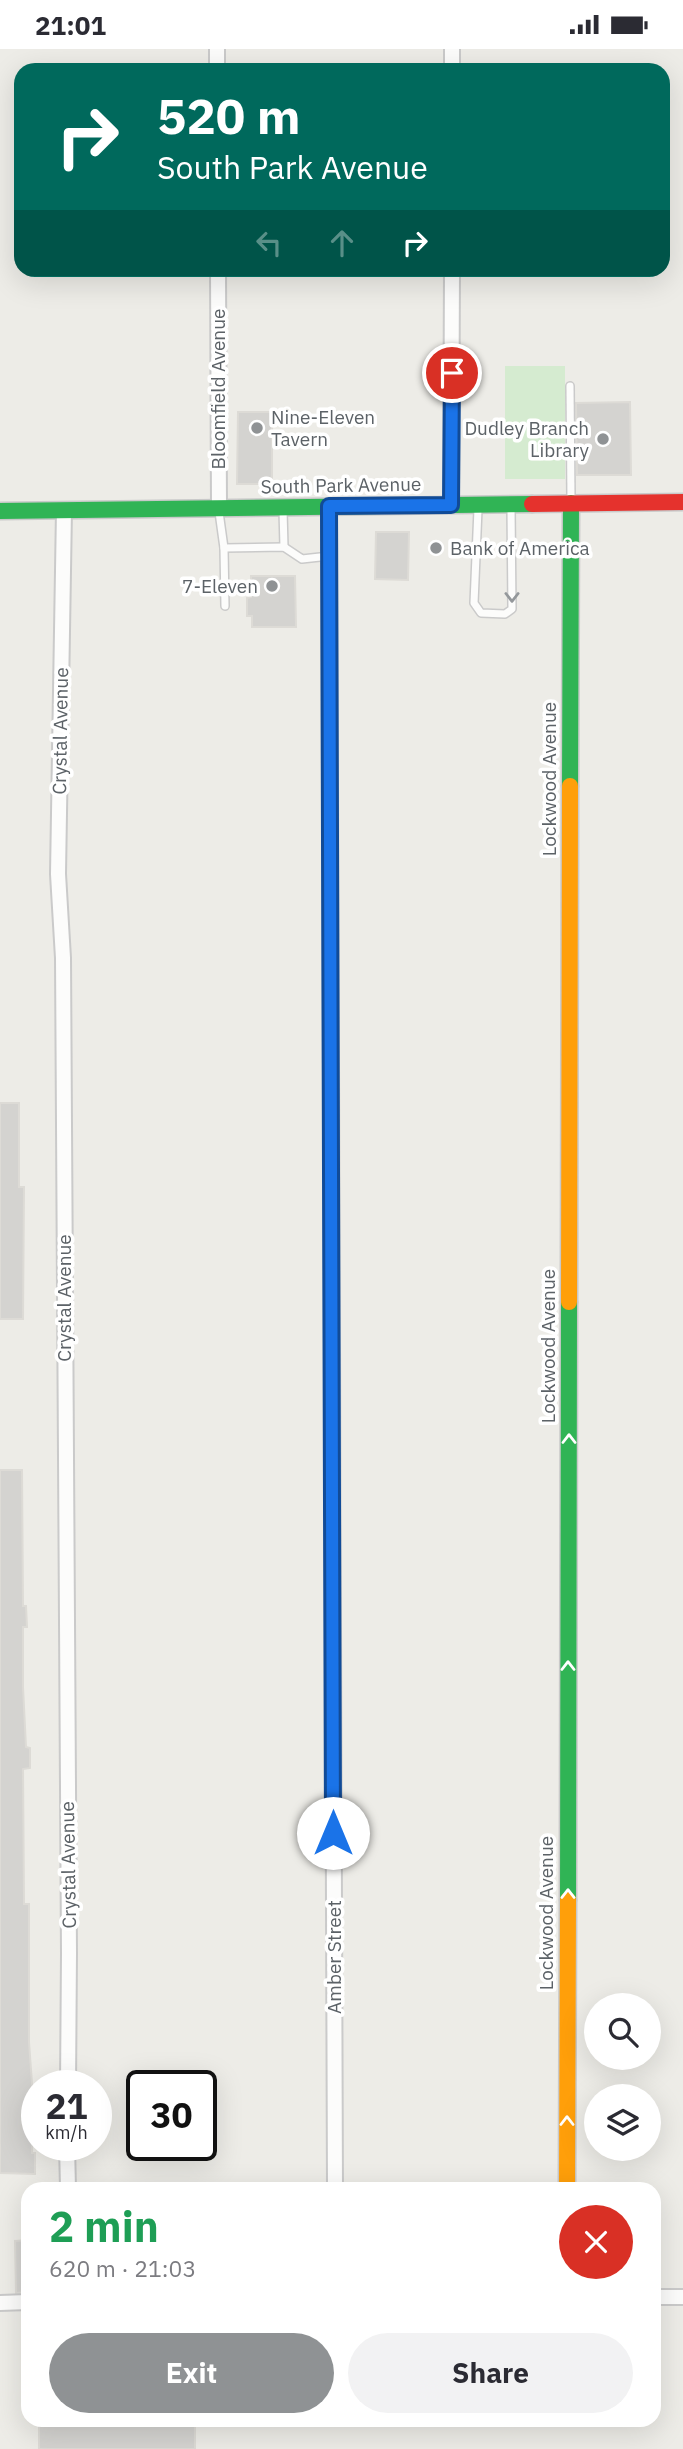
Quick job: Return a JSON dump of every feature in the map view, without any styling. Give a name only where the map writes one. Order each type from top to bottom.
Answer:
[{"type":"street","name":"Bloomfield Avenue","points":[[218,277],[219,508]]},
{"type":"street","points":[[451,505],[452,277]]},
{"type":"street","name":"South Park Avenue","points":[[0,511],[683,502]]},
{"type":"street","name":"Lockwood Avenue","points":[[567,2182],[571,503]]},
{"type":"street","name":"Amber Street","points":[[329,506],[335,2182]]},
{"type":"street","name":"Crystal Avenue","points":[[64,510],[58,874],[63,972],[68,2070]]},
{"type":"street","points":[[67,2161],[68,2182]]},
{"type":"street","points":[[661,2297],[683,2297]]},
{"type":"street","points":[[0,2303],[21,2302]]},
{"type":"lane","points":[[570,386],[571,503]]},
{"type":"lane","points":[[478,504],[474,603],[481,613],[505,614],[512,609],[511,504]]},
{"type":"lane","points":[[283,507],[284,547]]},
{"type":"lane","points":[[219,508],[224,548],[225,606]]},
{"type":"lane","points":[[224,548],[284,547],[302,559],[329,556]]},
{"type":"green space","points":[[505,366],[565,366],[565,479],[505,479]]},
{"type":"building","name":"Dudley Branch Library","points":[[630,402],[631,475],[577,475],[576,403]]},
{"type":"building","points":[[238,412],[272,412],[272,484],[237,484]]},
{"type":"building","points":[[376,532],[409,532],[408,580],[375,579]]},
{"type":"building","points":[[251,576],[295,576],[296,627],[252,627],[252,616],[247,616]]},
{"type":"building","points":[[0,1103],[19,1103],[19,1187],[24,1187],[23,1319],[0,1319]]},
{"type":"building","points":[[0,1470],[22,1470],[23,1606],[26,1606],[27,1627],[23,1627],[23,1687],[26,1747],[30,1748],[30,1768],[23,1769],[24,1904],[29,1904],[31,2070],[21,2070],[21,2161],[35,2161],[35,2174],[0,2173]]},
{"type":"building","points":[[15,2241],[21,2241],[21,2293],[16,2293]]},
{"type":"building","points":[[39,2427],[195,2427],[195,2449],[39,2449]]},
{"type":"traffic: fast","points":[[570,786],[571,503]]},
{"type":"traffic: fast","points":[[0,511],[532,504]]},
{"type":"traffic: fast","points":[[568,1900],[569,1302]]},
{"type":"traffic: slow","points":[[569,1302],[570,786]]},
{"type":"traffic: slow","points":[[567,2182],[568,1900]]},
{"type":"traffic: jam","points":[[532,504],[683,502]]},
{"type":"place","name":"Nine-Eleven Tavern","points":[[257,428]]},
{"type":"place","name":"Dudley Branch Library","points":[[603,439]]},
{"type":"place","name":"Bank of America","points":[[436,548]]},
{"type":"place","name":"7-Eleven","points":[[272,586]]},
{"type":"route","points":[[333,1833],[329,506],[451,505],[452,373]]}]
